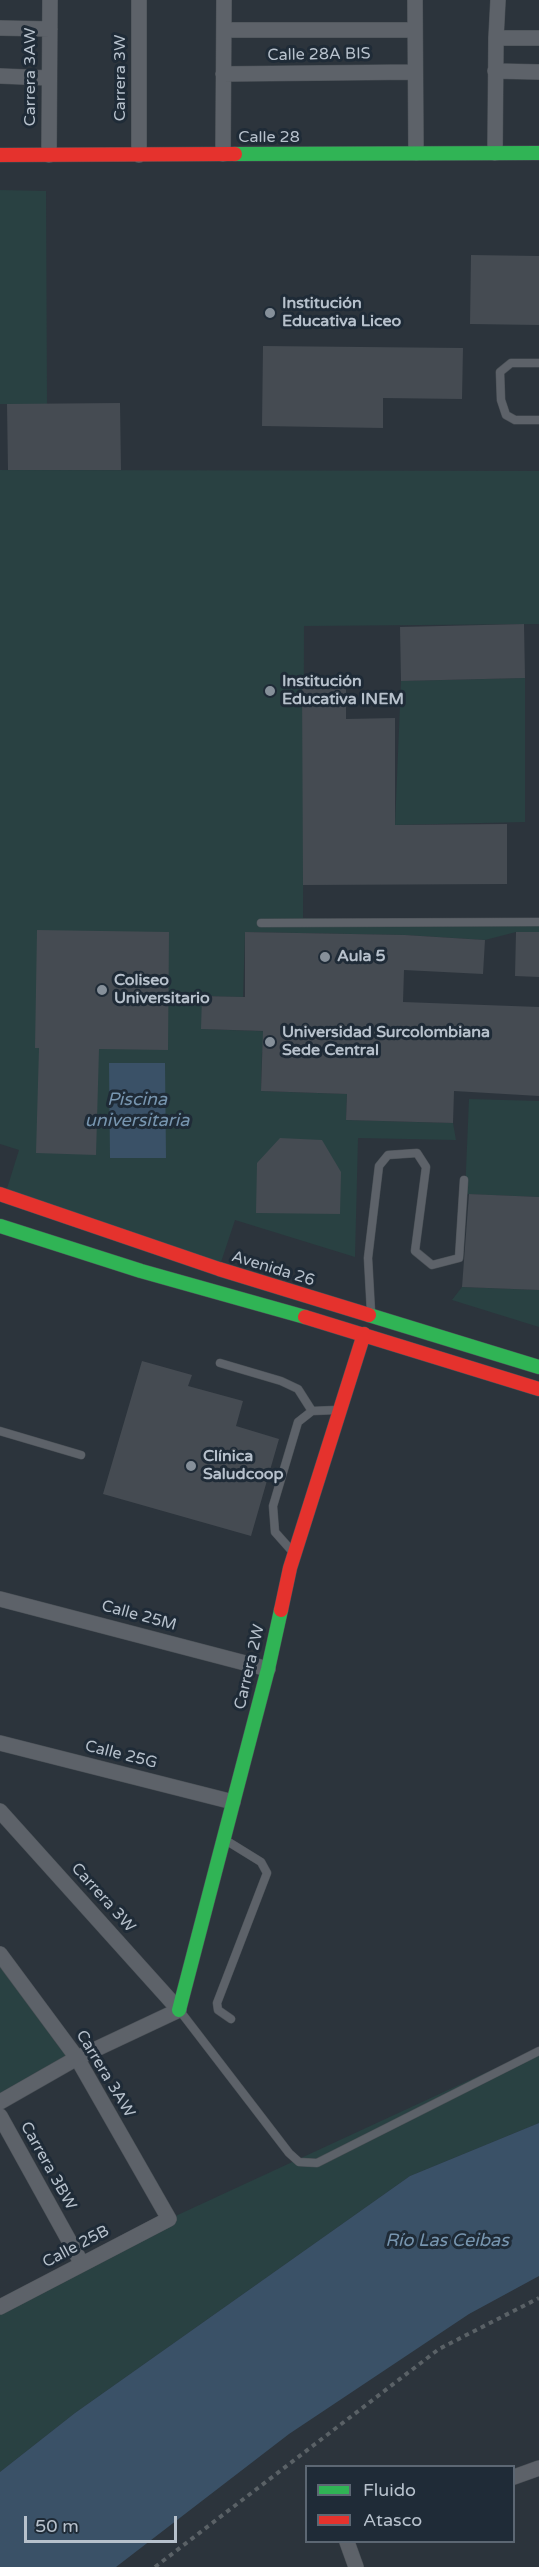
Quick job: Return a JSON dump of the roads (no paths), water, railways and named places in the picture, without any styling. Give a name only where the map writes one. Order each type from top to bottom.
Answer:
[{"type":"street","name":"Carrera 3AW","points":[[49,155],[50,0]]},
{"type":"street","name":"Carrera 3W","points":[[139,0],[139,155]]},
{"type":"street","points":[[223,154],[224,0]]},
{"type":"street","points":[[415,0],[416,153]]},
{"type":"street","points":[[495,153],[498,0]]},
{"type":"street","points":[[0,28],[50,29]]},
{"type":"street","points":[[224,30],[415,30]]},
{"type":"street","points":[[496,38],[539,38]]},
{"type":"street","points":[[495,71],[539,72]]},
{"type":"street","name":"Calle 28A BIS","points":[[223,74],[415,72]]},
{"type":"street","points":[[0,76],[49,78]]},
{"type":"street","name":"Calle 28","points":[[0,155],[539,153]]},
{"type":"street","name":"Avenida 26","points":[[0,1194],[219,1269],[539,1367]]},
{"type":"street","points":[[0,1226],[141,1271],[364,1334],[539,1389]]},
{"type":"street","name":"Carrera 2W","points":[[179,2010],[268,1669],[281,1601],[364,1334]]},
{"type":"street","name":"Calle 25M","points":[[0,1599],[268,1669]]},
{"type":"street","name":"Calle 25G","points":[[0,1743],[233,1803]]},
{"type":"street","name":"Carrera 3W","points":[[0,1811],[179,2010]]},
{"type":"street","name":"Carrera 3AW","points":[[0,1954],[77,2058],[169,2219]]},
{"type":"street","points":[[0,2102],[77,2058],[179,2010]]},
{"type":"street","name":"Carrera 3BW","points":[[0,2116],[82,2264]]},
{"type":"street","name":"Calle 25B","points":[[0,2307],[169,2219]]},
{"type":"street","points":[[515,2475],[539,2468]]},
{"type":"street","points":[[348,2543],[356,2567]]},
{"type":"lane","points":[[539,363],[512,363],[500,372],[501,400],[506,414],[515,420],[539,420]]},
{"type":"lane","points":[[261,923],[539,922]]},
{"type":"lane","points":[[371,1317],[368,1258],[379,1166],[388,1155],[417,1153],[426,1167],[415,1251],[432,1265],[459,1257],[464,1180]]},
{"type":"lane","points":[[220,1363],[281,1381],[298,1389],[312,1411]]},
{"type":"lane","points":[[294,1554],[275,1532],[273,1506],[298,1422],[312,1411],[340,1409]]},
{"type":"lane","points":[[0,1431],[81,1455]]},
{"type":"lane","points":[[223,1839],[261,1862],[267,1873],[217,2003],[218,2010],[231,2019]]},
{"type":"lane","points":[[179,2010],[289,2153],[299,2162],[317,2163],[539,2051]]},
{"type":"water","name":"Piscina universitaria","points":[[109,1063],[165,1063],[166,1158],[110,1158]]},
{"type":"water","name":"Río Las Ceibas","points":[[539,2123],[539,2276],[469,2314],[289,2434],[116,2567],[0,2567],[0,2472],[75,2413],[410,2176]]},
{"type":"place","name":"Institución Educativa Liceo","points":[[270,313]]},
{"type":"place","name":"Institución Educativa INEM","points":[[270,691]]},
{"type":"place","name":"Aula 5","points":[[325,957]]},
{"type":"place","name":"Coliseo Universitario","points":[[102,990]]},
{"type":"place","name":"Universidad Surcolombiana Sede Central","points":[[270,1042]]},
{"type":"place","name":"Clínica Saludcoop","points":[[191,1466]]}]
